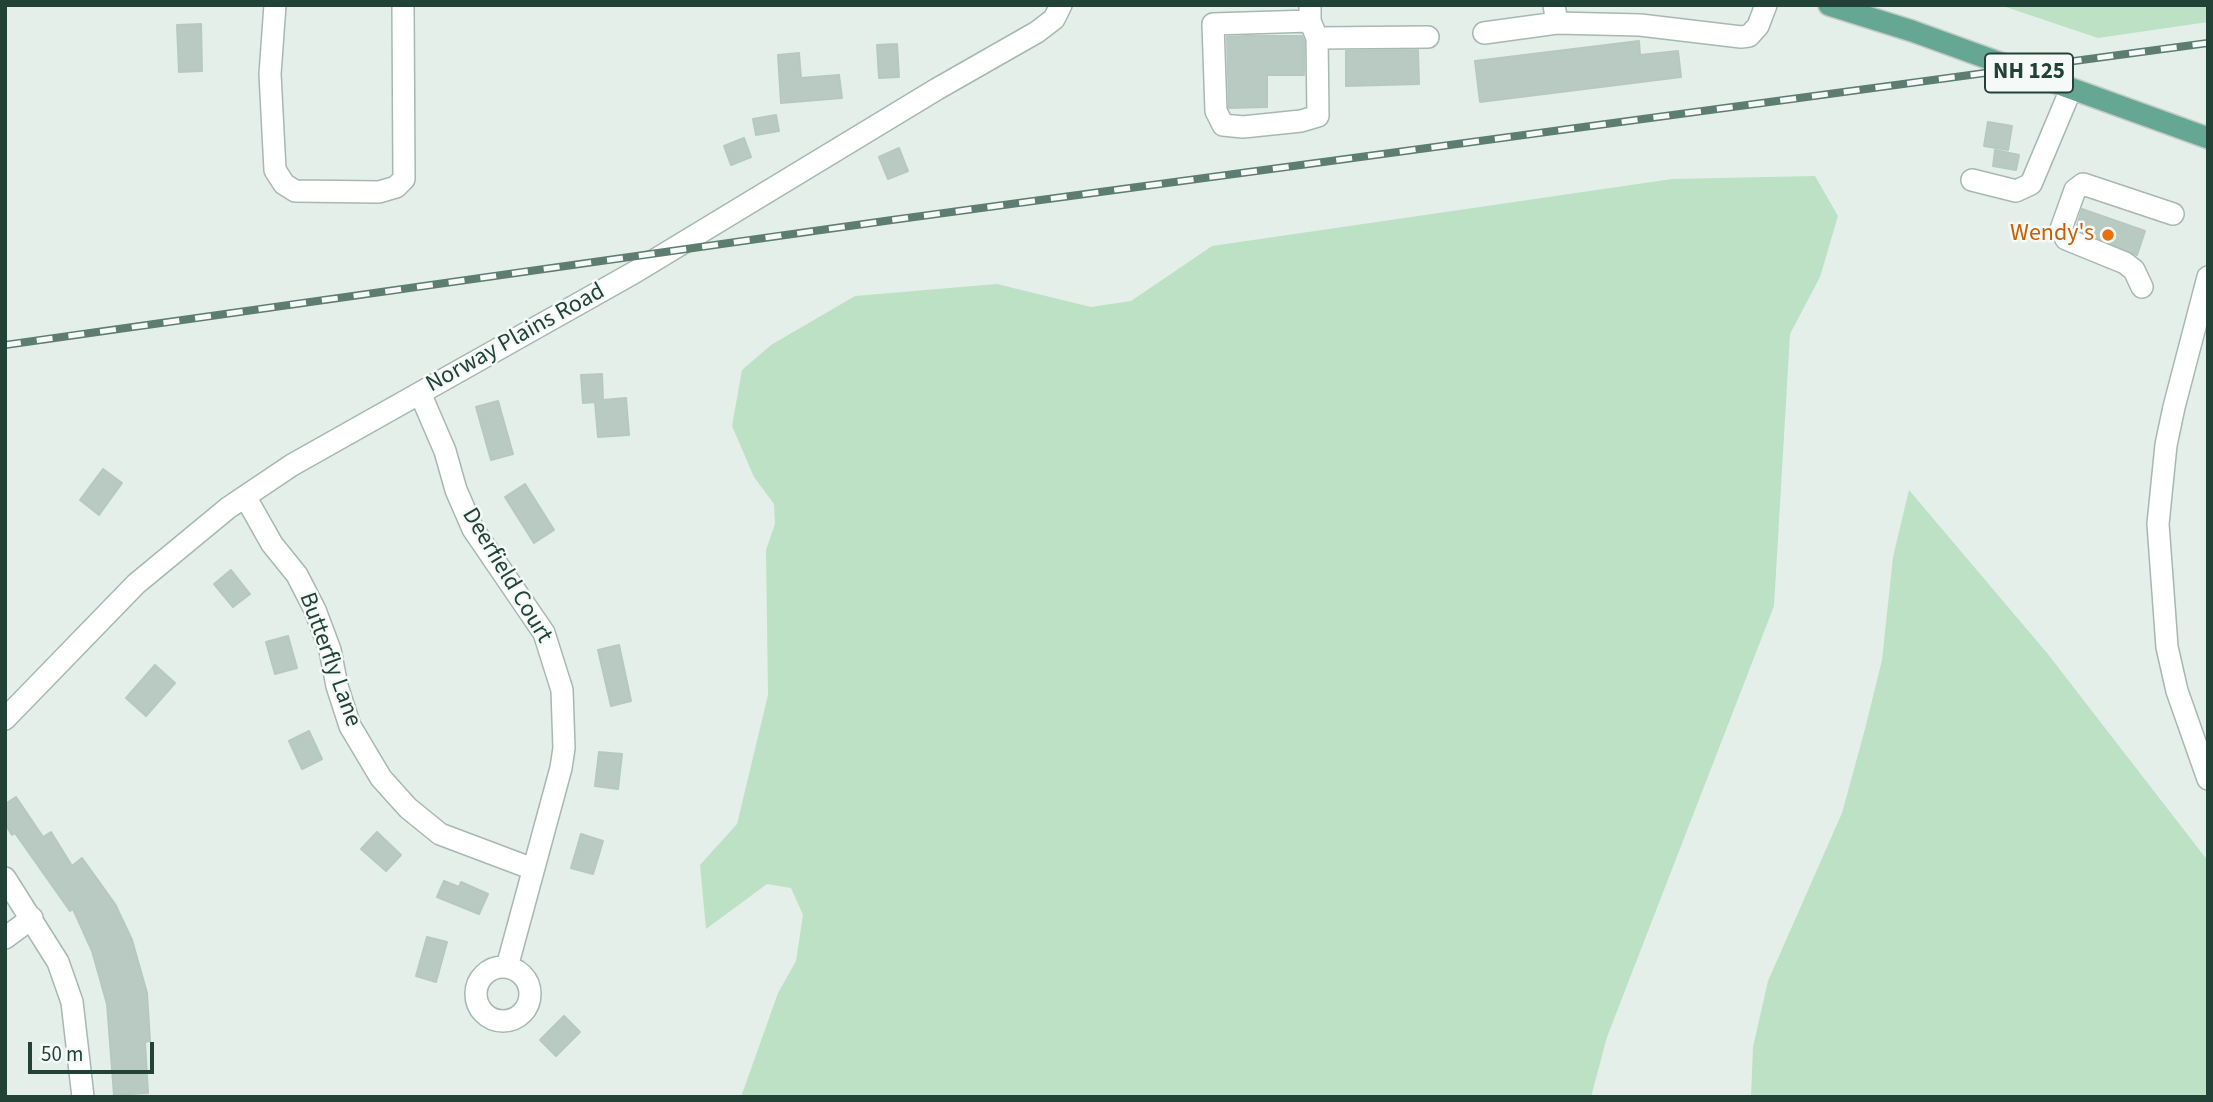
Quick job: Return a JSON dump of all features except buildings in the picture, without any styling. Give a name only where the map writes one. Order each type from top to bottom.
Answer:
[{"type":"main road","name":"NH 125","points":[[1843,7],[2208,138]]},
{"type":"street","points":[[275,5],[270,74],[275,170],[284,184],[295,191],[379,192],[396,187],[404,179],[403,5]]},
{"type":"street","name":"Norway Plains Road","points":[[5,719],[156,566],[196,531],[292,465],[615,284],[925,96],[1037,32],[1054,19],[1061,5]]},
{"type":"street","points":[[1485,33],[1556,14],[1741,37],[1749,36],[1758,26],[1766,5]]},
{"type":"street","points":[[1312,21],[1318,116],[1301,121],[1243,127],[1223,125],[1216,111],[1213,24],[1312,21],[1428,37]]},
{"type":"street","points":[[1972,180],[2016,191],[2031,184],[2071,89]]},
{"type":"street","points":[[2141,287],[2134,270],[2125,263],[2066,239],[2061,229],[2075,190],[2083,184],[2173,214]]},
{"type":"street","points":[[2208,277],[2166,445],[2158,524],[2167,647],[2177,691],[2208,779]]},
{"type":"street","name":"Deerfield Court","points":[[420,393],[445,451],[456,490],[473,529],[533,614],[558,672],[563,708],[561,768],[507,967]]},
{"type":"street","name":"Butterfly Lane","points":[[246,498],[272,544],[296,575],[316,610],[330,650],[347,716],[359,744],[381,778],[408,808],[440,834],[533,869]]},
{"type":"street","points":[[5,878],[58,962],[72,1002],[83,1097]]},
{"type":"street","points":[[5,938],[32,919]]},
{"type":"green space","points":[[2000,5],[2208,5],[2208,22],[2098,38]]},
{"type":"green space","points":[[1815,176],[1838,216],[1820,277],[1790,334],[1774,606],[1607,1037],[1591,1097],[741,1097],[778,993],[796,961],[803,915],[791,888],[767,884],[706,929],[700,865],[737,824],[768,695],[766,550],[775,524],[774,504],[754,477],[732,426],[742,370],[771,345],[855,296],[997,284],[1091,307],[1131,301],[1212,246],[1672,179]]},
{"type":"green space","points":[[1909,490],[2047,653],[2208,861],[2208,1097],[1751,1097],[1753,1047],[1768,981],[1842,813],[1865,729],[1882,660],[1893,557]]},
{"type":"railway","points":[[5,345],[892,220],[2208,43]]},
{"type":"place","name":"Wendy's","points":[[2108,235]]}]
